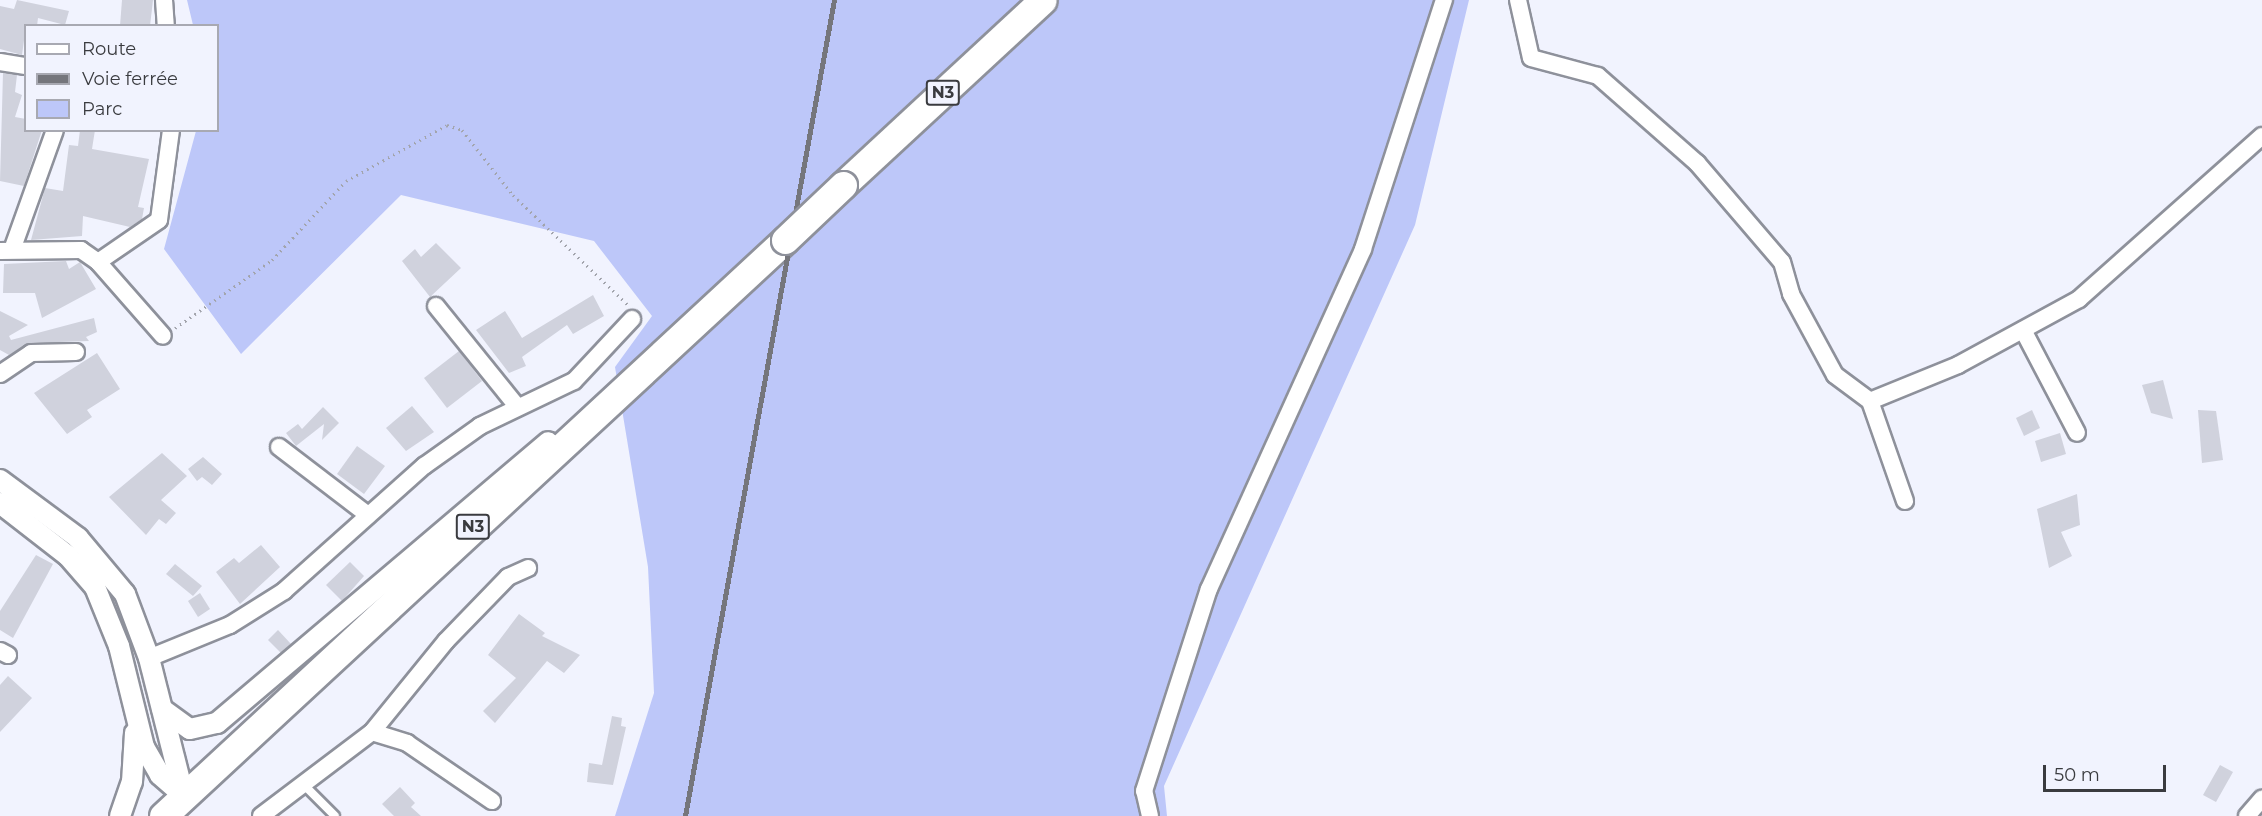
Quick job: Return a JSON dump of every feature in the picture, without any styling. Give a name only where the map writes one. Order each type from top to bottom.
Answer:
[{"type":"highway","name":"N3","points":[[163,816],[1043,0]]},
{"type":"street","points":[[164,0],[166,24]]},
{"type":"street","points":[[1150,816],[1144,791],[1209,589],[1363,249],[1444,0]]},
{"type":"street","points":[[1518,0],[1531,58],[1598,76],[1697,163],[1782,262],[1791,294],[1835,375],[1870,401],[1905,501]]},
{"type":"street","points":[[0,62],[24,66]]},
{"type":"street","points":[[54,132],[6,251],[64,246],[99,262],[163,336]]},
{"type":"street","points":[[99,262],[159,220],[171,132]]},
{"type":"street","points":[[1870,401],[1958,365],[2079,299],[2262,136]]},
{"type":"street","points":[[436,306],[516,405]]},
{"type":"street","points":[[149,658],[230,625],[262,605],[424,466],[516,405],[550,396],[574,381],[632,319]]},
{"type":"street","points":[[2023,330],[2077,433]]},
{"type":"street","points":[[0,374],[31,353],[76,352]]},
{"type":"street","points":[[162,709],[190,729],[217,723],[237,709],[596,401],[654,359]]},
{"type":"street","points":[[279,447],[368,515]]},
{"type":"street","points":[[0,480],[105,565],[125,594],[149,658],[184,796]]},
{"type":"street","points":[[0,503],[68,556],[95,587],[119,646],[135,715],[160,775],[184,796]]},
{"type":"street","points":[[261,816],[372,732],[446,641],[508,577],[528,568]]},
{"type":"street","points":[[120,816],[132,782],[135,715]]},
{"type":"street","points":[[372,732],[407,744],[492,801]]},
{"type":"street","points":[[2247,816],[2262,799]]},
{"type":"lane","points":[[303,784],[335,816]]},
{"type":"path","points":[[163,336],[272,260],[346,181],[447,125],[462,130],[513,195],[631,309],[632,319]]},
{"type":"green space","points":[[187,0],[1469,0],[1415,225],[1164,786],[1167,816],[615,816],[654,693],[648,567],[615,367],[652,316],[594,241],[401,195],[241,354],[164,249],[196,132],[219,132],[219,24],[193,24]]},
{"type":"building","points":[[17,0],[69,11],[65,24],[38,18],[37,24],[24,24],[22,55],[0,49],[0,6],[14,9]]},
{"type":"building","points":[[122,0],[153,0],[150,24],[120,24]]},
{"type":"building","points":[[3,73],[17,75],[15,92],[22,95],[15,117],[24,119],[24,132],[41,132],[24,186],[0,181]]},
{"type":"building","points":[[80,132],[95,132],[92,149],[149,159],[138,207],[144,208],[142,219],[130,227],[83,216],[82,236],[31,240],[45,188],[63,191],[69,145],[78,146]]},
{"type":"building","points":[[436,243],[461,268],[430,297],[402,261],[415,249],[421,257]]},
{"type":"building","points":[[66,261],[69,269],[80,262],[96,289],[42,318],[35,293],[3,293],[4,264]]},
{"type":"building","points":[[593,295],[604,316],[573,334],[567,325],[522,357],[526,366],[509,373],[476,330],[505,311],[522,338]]},
{"type":"building","points":[[0,311],[28,325],[9,336],[11,340],[94,318],[97,332],[86,337],[89,341],[30,343],[9,355],[0,350]]},
{"type":"building","points":[[459,351],[482,381],[447,408],[424,378]]},
{"type":"building","points":[[97,353],[120,389],[87,410],[92,417],[67,434],[34,393]]},
{"type":"building","points":[[2163,380],[2173,419],[2151,413],[2142,385]]},
{"type":"building","points":[[412,406],[434,432],[406,451],[386,428]]},
{"type":"building","points":[[323,407],[339,423],[322,440],[324,424],[296,446],[286,433],[298,424],[302,429]]},
{"type":"building","points":[[2032,410],[2040,428],[2024,436],[2016,418]]},
{"type":"building","points":[[2198,410],[2216,411],[2223,460],[2202,463]]},
{"type":"building","points":[[2060,433],[2066,454],[2041,462],[2035,441]]},
{"type":"building","points":[[357,446],[385,466],[364,494],[337,474]]},
{"type":"building","points":[[162,453],[187,476],[161,500],[176,513],[166,524],[159,519],[146,535],[109,497]]},
{"type":"building","points":[[203,457],[222,474],[212,485],[202,477],[197,481],[188,469]]},
{"type":"building","points":[[2077,494],[2080,525],[2061,532],[2072,556],[2049,568],[2037,509]]},
{"type":"building","points":[[261,545],[280,567],[240,604],[216,572],[234,558],[239,563]]},
{"type":"building","points":[[36,555],[53,564],[13,638],[0,630],[0,611]]},
{"type":"building","points":[[350,562],[364,576],[342,601],[326,585]]},
{"type":"building","points":[[175,564],[202,586],[193,596],[166,574]]},
{"type":"building","points":[[200,593],[210,609],[198,617],[188,601]]},
{"type":"building","points":[[519,614],[545,633],[542,636],[580,655],[564,673],[547,661],[495,723],[483,711],[516,678],[488,655]]},
{"type":"building","points":[[278,630],[291,644],[281,653],[268,640]]},
{"type":"building","points":[[8,676],[32,698],[0,732],[0,685]]},
{"type":"building","points":[[612,716],[622,718],[621,726],[626,727],[613,785],[587,782],[589,763],[602,765]]},
{"type":"building","points":[[2220,765],[2233,772],[2216,802],[2203,795]]},
{"type":"building","points":[[400,787],[415,803],[411,807],[421,816],[394,816],[382,804]]},
{"type":"railway","points":[[685,816],[834,0]]}]
